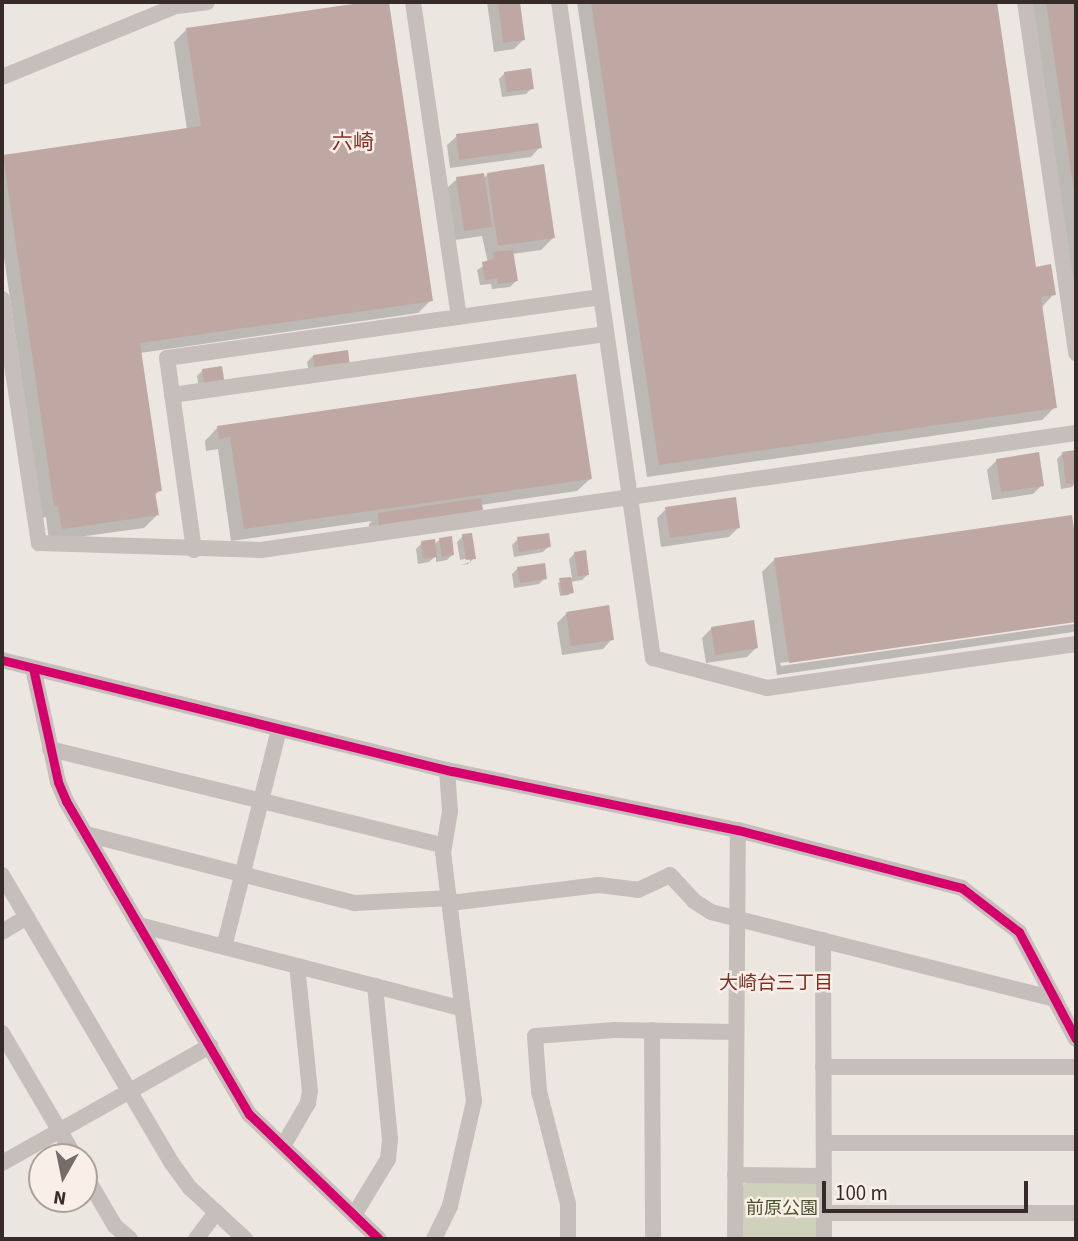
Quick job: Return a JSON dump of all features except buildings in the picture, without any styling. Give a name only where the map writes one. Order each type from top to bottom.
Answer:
[{"type":"street","points":[[2,77],[176,6],[207,2]]},
{"type":"street","points":[[413,2],[458,317]]},
{"type":"street","points":[[559,2],[653,658],[767,688],[1076,644]]},
{"type":"street","points":[[1025,2],[1076,353]]},
{"type":"street","points":[[194,550],[167,358],[601,297]]},
{"type":"street","points":[[2,299],[39,543],[194,550],[261,550],[1076,433]]},
{"type":"street","points":[[172,395],[606,334]]},
{"type":"street","points":[[2,660],[447,770],[738,830],[962,888],[1019,932],[1076,1039]]},
{"type":"street","points":[[33,668],[58,782],[249,1114],[379,1239]]},
{"type":"street","points":[[224,947],[279,729]]},
{"type":"street","points":[[50,748],[444,846]]},
{"type":"street","points":[[434,1239],[450,1206],[474,1101],[444,846],[450,811],[447,770]]},
{"type":"street","points":[[735,1239],[738,830]]},
{"type":"street","points":[[86,834],[355,903],[450,900],[599,885],[638,890],[670,875],[694,901],[711,912],[1055,999]]},
{"type":"street","points":[[2,875],[171,1162],[190,1188],[245,1239]]},
{"type":"street","points":[[2,932],[27,917]]},
{"type":"street","points":[[139,925],[461,1008]]},
{"type":"street","points":[[823,940],[824,1239]]},
{"type":"street","points":[[283,1146],[308,1103],[310,1091],[297,966]]},
{"type":"street","points":[[354,1215],[387,1159],[390,1139],[375,986]]},
{"type":"street","points":[[568,1239],[568,1204],[539,1091],[536,1036],[652,1030],[736,1032]]},
{"type":"street","points":[[652,1030],[653,1239]]},
{"type":"street","points":[[2,1033],[66,1143]]},
{"type":"street","points":[[2,1163],[210,1046]]},
{"type":"street","points":[[823,1067],[1076,1068]]},
{"type":"street","points":[[824,1143],[1076,1143]]},
{"type":"street","points":[[735,1175],[823,1176]]},
{"type":"street","points":[[98,1197],[115,1226],[130,1239]]},
{"type":"street","points":[[196,1239],[216,1212]]},
{"type":"street","points":[[824,1213],[1076,1213]]},
{"type":"green space","name":"前原公園","points":[[812,1179],[820,1191],[819,1239],[743,1239],[743,1186],[747,1180]]},
{"type":"cycle path","points":[[2,660],[452,771],[738,830],[962,888],[1019,932],[1076,1039]]},
{"type":"cycle path","points":[[33,668],[58,782],[66,801],[249,1114],[379,1239]]},
{"type":"district","name":"六崎","points":[[353,142]]},
{"type":"district","name":"大崎台三丁目","points":[[776,984]]}]
